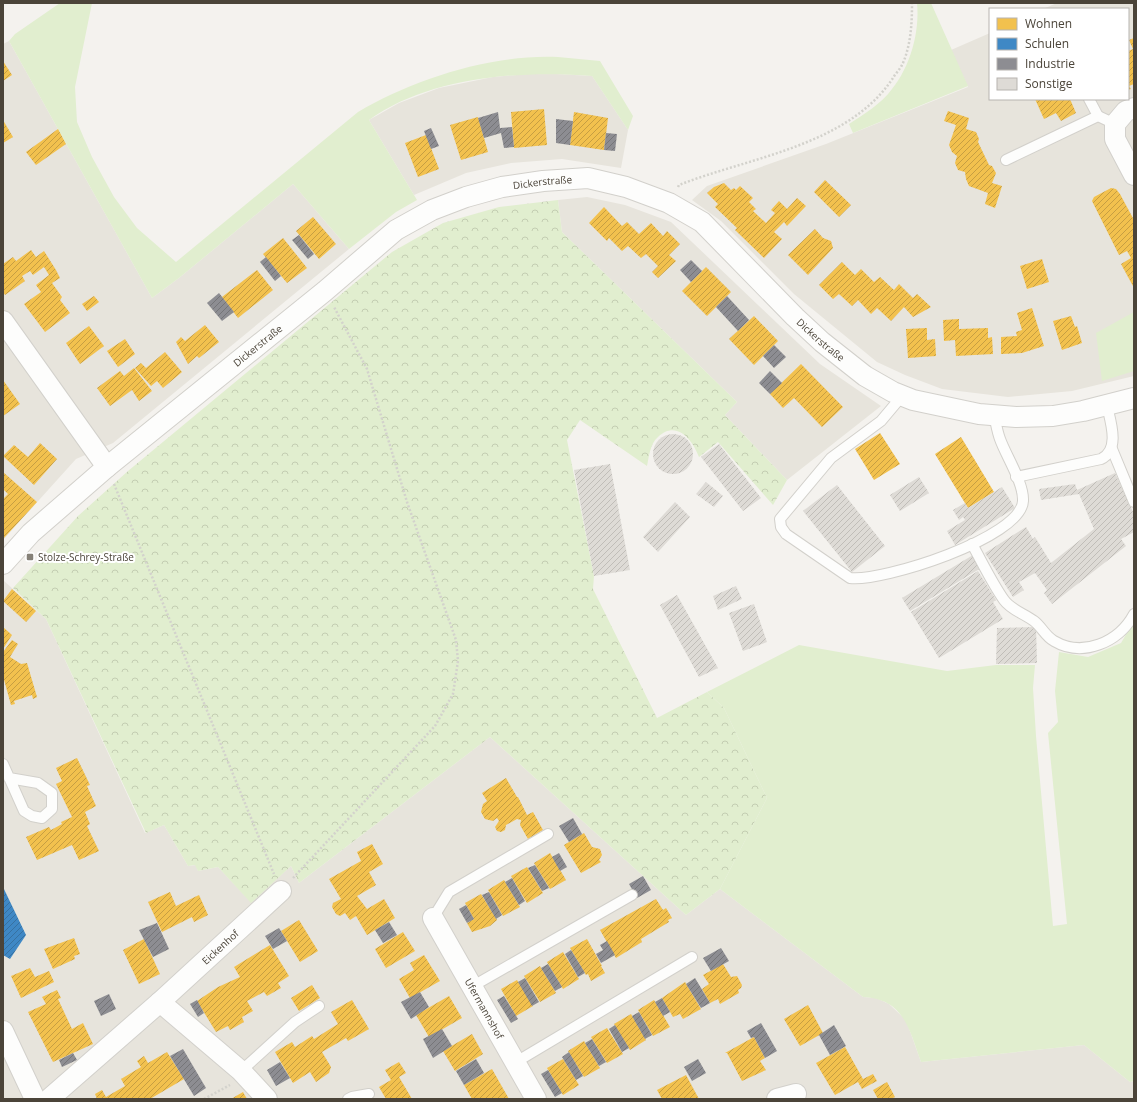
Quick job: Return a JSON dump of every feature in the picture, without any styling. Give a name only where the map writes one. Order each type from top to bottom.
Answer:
[{"type":"street","points":[[1134,108],[1106,120],[1134,175]]},
{"type":"street","name":"Dickerstraße","points":[[3,564],[31,533],[107,467],[325,291],[396,230],[432,210],[466,197],[502,187],[543,181],[588,178],[626,187],[669,203],[702,222],[795,317],[822,342],[865,376],[902,396],[942,407],[1016,417],[1053,416],[1107,406],[1134,398]]},
{"type":"street","points":[[3,321],[107,467]]},
{"type":"street","name":"Eickenhof","points":[[49,1099],[160,1002],[281,891]]},
{"type":"street","name":"Ufermannshof","points":[[433,918],[536,1099]]},
{"type":"street","points":[[160,1002],[244,1074],[267,1099]]},
{"type":"street","points":[[3,1031],[35,1099]]},
{"type":"street","points":[[777,1099],[796,1094]]},
{"type":"lane","points":[[1006,160],[1106,120],[1090,100]]},
{"type":"lane","points":[[902,396],[881,421],[831,458],[780,519],[781,527],[786,534],[850,578],[861,580],[940,559],[991,536],[1021,511],[1023,495],[999,438],[994,415]]},
{"type":"lane","points":[[1107,406],[1110,420],[1112,449],[1134,502]]},
{"type":"lane","points":[[1016,477],[1101,459],[1108,456],[1112,449]]},
{"type":"lane","points":[[972,544],[1005,600],[1036,622],[1052,640],[1062,645],[1085,648],[1110,640],[1121,632],[1134,614]]},
{"type":"lane","points":[[3,764],[9,778],[24,811],[32,816],[42,818],[52,809],[52,793],[38,783],[9,778]]},
{"type":"lane","points":[[433,918],[449,892],[548,834]]},
{"type":"lane","points":[[473,986],[632,895]]},
{"type":"lane","points":[[516,1062],[692,957]]},
{"type":"lane","points":[[244,1074],[295,1022],[319,1006]]},
{"type":"lane","points":[[348,1099],[369,1094]]},
{"type":"path","points":[[669,203],[679,185],[761,159],[829,132],[870,106],[886,89],[903,64],[910,38],[912,3]]},
{"type":"path","points":[[107,467],[281,891],[435,726],[453,694],[458,661],[456,640],[406,502],[367,369],[325,291]]},
{"type":"path","points":[[204,1099],[244,1074]]},
{"type":"shaded area","points":[[1057,3],[1134,3],[1134,376],[1072,391],[1008,397],[942,389],[905,375],[877,362],[794,294],[721,221],[692,200],[707,186],[826,144],[968,87],[951,50],[989,33],[989,100],[1129,100],[1129,8],[1045,8]]},
{"type":"shaded area","points":[[9,41],[152,298],[179,278],[293,184],[349,249],[113,443],[76,459],[3,540],[3,44]]},
{"type":"shaded area","points":[[538,73],[592,76],[628,130],[621,168],[562,159],[511,163],[466,173],[414,195],[369,120],[399,103],[439,88],[493,77]]},
{"type":"shaded area","points":[[587,197],[625,205],[671,222],[820,364],[881,406],[787,480],[725,415],[737,402],[562,232],[558,200]]},
{"type":"shaded area","points":[[3,580],[46,619],[145,833],[164,825],[188,866],[196,865],[198,871],[218,867],[251,902],[291,866],[299,883],[490,737],[686,915],[720,889],[863,997],[876,998],[889,1004],[906,1020],[921,1062],[1084,1045],[1130,1082],[1134,1081],[1134,1099],[3,1099]]},
{"type":"green space","points":[[60,3],[92,3],[75,87],[77,122],[92,157],[114,197],[137,228],[176,262],[358,112],[403,89],[428,79],[480,64],[532,57],[558,57],[600,61],[633,116],[628,130],[592,76],[536,74],[506,76],[447,86],[419,94],[393,106],[369,120],[417,200],[396,212],[349,249],[293,184],[179,278],[152,298],[9,41],[15,34]]},
{"type":"green space","points":[[917,3],[931,3],[968,86],[853,133],[849,124],[872,108],[888,94],[909,60],[917,26]]},
{"type":"green space","points":[[558,200],[562,232],[737,402],[725,415],[787,480],[773,505],[718,442],[699,457],[693,445],[683,434],[678,431],[672,430],[665,432],[655,440],[650,450],[647,466],[580,420],[567,440],[594,576],[593,589],[657,718],[707,692],[724,708],[767,798],[720,889],[686,915],[490,737],[299,883],[291,866],[251,903],[218,867],[198,871],[195,865],[188,866],[164,825],[146,833],[46,619],[13,588],[78,516],[128,471],[392,252],[443,223],[499,207]]},
{"type":"green space","points":[[1134,312],[1134,371],[1102,381],[1096,333]]},
{"type":"green space","points":[[1134,621],[1134,1081],[1130,1082],[1084,1045],[921,1062],[913,1038],[903,1018],[888,1003],[877,999],[863,997],[720,889],[767,798],[724,708],[707,692],[799,645],[947,671],[996,665],[1035,665],[1033,688],[1036,736],[1053,926],[1067,924],[1048,733],[1058,722],[1055,691],[1059,652],[1088,657],[1121,643]]},
{"type":"building: Wohnen","points":[[1134,38],[1134,84],[1129,86],[1129,51],[1133,49],[1129,40]]},
{"type":"building: Wohnen","points":[[3,61],[12,75],[3,81]]},
{"type":"building: Wohnen","points":[[1035,100],[1070,100],[1076,113],[1061,121],[1056,113],[1044,119]]},
{"type":"building: Wohnen","points":[[544,109],[547,145],[514,148],[511,112]]},
{"type":"building: Wohnen","points":[[948,111],[969,118],[966,129],[976,132],[979,139],[978,142],[989,165],[992,166],[996,173],[992,183],[1002,186],[995,208],[985,204],[988,193],[969,186],[965,172],[958,170],[955,163],[957,156],[952,152],[949,145],[956,125],[944,121]]},
{"type":"building: Wohnen","points":[[574,112],[608,118],[604,150],[570,145]]},
{"type":"building: Wohnen","points":[[478,117],[488,152],[461,160],[450,125]]},
{"type":"building: Wohnen","points":[[3,120],[13,137],[3,143]]},
{"type":"building: Wohnen","points":[[58,129],[66,144],[36,165],[26,152]]},
{"type":"building: Wohnen","points":[[426,135],[439,169],[418,177],[405,143]]},
{"type":"building: Wohnen","points":[[825,180],[851,205],[839,217],[814,192]]},
{"type":"building: Wohnen","points":[[724,183],[731,190],[734,188],[736,190],[740,186],[753,198],[749,202],[756,209],[753,211],[766,223],[775,213],[771,210],[779,201],[787,209],[797,198],[806,206],[787,226],[784,222],[774,232],[782,239],[764,258],[735,230],[737,228],[715,207],[718,204],[707,193],[714,187]]},
{"type":"building: Wohnen","points":[[1111,188],[1116,189],[1120,194],[1134,220],[1134,288],[1121,264],[1131,258],[1127,251],[1119,255],[1092,201],[1094,197]]},
{"type":"building: Wohnen","points":[[604,207],[622,226],[627,222],[639,234],[651,223],[663,236],[667,231],[680,244],[669,255],[676,261],[658,278],[652,272],[658,266],[646,254],[641,258],[628,246],[622,251],[609,238],[607,241],[589,223]]},
{"type":"building: Wohnen","points":[[313,217],[336,244],[319,259],[296,231]]},
{"type":"building: Wohnen","points":[[815,229],[823,238],[831,241],[833,248],[808,275],[788,255]]},
{"type":"building: Wohnen","points":[[283,238],[307,268],[287,283],[263,254]]},
{"type":"building: Wohnen","points":[[31,250],[36,257],[44,251],[56,270],[60,278],[52,283],[62,297],[60,300],[70,313],[45,332],[24,304],[41,292],[36,285],[49,275],[44,267],[33,275],[30,271],[22,276],[25,281],[5,295],[3,292],[3,264],[13,257],[16,261]]},
{"type":"building: Wohnen","points":[[1042,259],[1049,282],[1027,289],[1020,266]]},
{"type":"building: Wohnen","points":[[842,262],[855,275],[861,269],[874,282],[880,277],[894,290],[899,284],[913,298],[917,294],[931,307],[913,317],[904,307],[891,321],[877,308],[871,314],[858,300],[852,306],[839,294],[833,299],[819,285]]},
{"type":"building: Wohnen","points":[[706,267],[731,292],[707,316],[682,291]]},
{"type":"building: Wohnen","points":[[257,270],[273,290],[238,318],[222,297]]},
{"type":"building: Wohnen","points":[[94,296],[99,302],[87,311],[82,304]]},
{"type":"building: Wohnen","points":[[1032,308],[1044,346],[1022,353],[1001,354],[1001,337],[1017,336],[1016,332],[1022,330],[1017,313]]},
{"type":"building: Wohnen","points":[[754,316],[778,341],[754,365],[729,339]]},
{"type":"building: Wohnen","points":[[1071,316],[1075,327],[1077,326],[1082,343],[1062,350],[1053,321]]},
{"type":"building: Wohnen","points":[[959,319],[959,329],[988,328],[988,338],[992,337],[993,354],[956,356],[955,340],[944,341],[943,320]]},
{"type":"building: Wohnen","points":[[205,325],[219,342],[199,358],[197,356],[188,364],[176,342],[181,337],[185,341]]},
{"type":"building: Wohnen","points":[[89,326],[104,346],[80,364],[66,343]]},
{"type":"building: Wohnen","points":[[927,328],[927,340],[935,339],[936,356],[908,358],[906,329]]},
{"type":"building: Wohnen","points":[[125,339],[135,354],[118,367],[107,351]]},
{"type":"building: Wohnen","points":[[165,352],[182,372],[163,388],[157,381],[151,386],[135,368],[141,363],[146,368]]},
{"type":"building: Wohnen","points":[[801,364],[843,407],[822,427],[794,398],[783,408],[770,394]]},
{"type":"building: Wohnen","points":[[134,368],[152,391],[139,401],[132,390],[110,406],[97,388],[120,371],[124,376]]},
{"type":"building: Wohnen","points":[[3,380],[20,404],[3,416]]},
{"type":"building: Wohnen","points":[[880,433],[900,464],[874,480],[855,449]]},
{"type":"building: Wohnen","points":[[961,437],[994,492],[968,508],[935,454]]},
{"type":"building: Wohnen","points":[[40,443],[57,459],[34,485],[3,456],[14,445],[28,457]]},
{"type":"building: Wohnen","points":[[3,472],[37,502],[4,538],[3,499],[8,494],[3,489]]},
{"type":"building: Wohnen","points":[[12,589],[36,611],[26,622],[3,601]]},
{"type":"building: Wohnen","points":[[3,627],[12,635],[3,649]]},
{"type":"building: Wohnen","points":[[12,640],[18,644],[10,657],[21,664],[27,663],[37,697],[33,699],[32,695],[14,701],[15,704],[11,705],[3,676],[3,652]]},
{"type":"building: Wohnen","points":[[77,758],[90,785],[87,786],[96,806],[85,812],[90,824],[87,826],[99,851],[79,860],[72,845],[37,860],[26,837],[49,827],[51,830],[62,824],[61,822],[72,817],[56,784],[62,781],[56,768]]},
{"type":"building: Wohnen","points":[[506,778],[527,815],[533,812],[543,830],[528,839],[520,825],[521,820],[517,819],[506,825],[505,830],[501,832],[497,831],[495,827],[499,821],[497,818],[493,821],[485,819],[481,812],[483,804],[487,801],[482,793]]},
{"type":"building: Wohnen","points":[[584,833],[592,847],[600,849],[602,855],[599,860],[601,862],[581,873],[564,845]]},
{"type":"building: Wohnen","points":[[372,844],[383,864],[369,872],[376,885],[357,896],[367,909],[384,899],[395,918],[367,935],[356,916],[350,920],[345,913],[340,916],[336,914],[332,907],[333,903],[341,899],[329,879],[361,861],[357,852]]},
{"type":"building: Wohnen","points":[[550,853],[566,880],[550,889],[534,863]]},
{"type":"building: Wohnen","points":[[527,867],[543,893],[527,903],[511,876]]},
{"type":"building: Wohnen","points":[[504,880],[520,907],[503,916],[488,890]]},
{"type":"building: Wohnen","points":[[170,892],[176,906],[199,895],[208,915],[194,922],[192,917],[162,932],[148,902]]},
{"type":"building: Wohnen","points":[[481,894],[497,920],[490,926],[472,932],[467,923],[474,919],[465,903]]},
{"type":"building: Wohnen","points":[[656,899],[663,910],[666,908],[672,918],[668,920],[669,922],[641,939],[642,942],[616,958],[600,930]]},
{"type":"building: Wohnen","points":[[299,920],[318,951],[300,962],[281,931]]},
{"type":"building: Wohnen","points":[[403,932],[415,951],[386,968],[375,949]]},
{"type":"building: Wohnen","points":[[74,938],[80,954],[74,956],[75,959],[53,969],[44,949]]},
{"type":"building: Wohnen","points":[[144,939],[160,974],[139,984],[123,950]]},
{"type":"building: Wohnen","points":[[587,939],[605,973],[591,981],[588,974],[586,975],[570,948]]},
{"type":"building: Wohnen","points":[[270,945],[289,976],[278,983],[281,988],[267,996],[264,992],[247,1001],[253,1011],[242,1017],[244,1022],[230,1030],[228,1026],[216,1032],[197,1001],[218,987],[240,977],[234,967]]},
{"type":"building: Wohnen","points":[[563,952],[579,979],[563,989],[547,962]]},
{"type":"building: Wohnen","points":[[424,955],[440,981],[410,998],[399,979],[414,970],[410,963]]},
{"type":"building: Wohnen","points":[[723,964],[731,977],[737,976],[742,985],[741,988],[738,990],[739,993],[720,1004],[718,999],[710,1003],[702,989],[709,984],[703,975]]},
{"type":"building: Wohnen","points":[[540,966],[556,993],[540,1002],[524,976]]},
{"type":"building: Wohnen","points":[[30,968],[35,977],[49,971],[54,982],[21,998],[11,976]]},
{"type":"building: Wohnen","points":[[517,980],[533,1006],[516,1016],[501,989]]},
{"type":"building: Wohnen","points":[[685,982],[701,1009],[683,1019],[680,1014],[673,1017],[662,998]]},
{"type":"building: Wohnen","points":[[312,985],[320,998],[299,1011],[291,998]]},
{"type":"building: Wohnen","points":[[57,990],[61,998],[58,999],[72,1029],[83,1023],[93,1044],[53,1062],[28,1012],[46,1004],[42,997]]},
{"type":"building: Wohnen","points":[[449,996],[462,1018],[429,1037],[416,1015]]},
{"type":"building: Wohnen","points":[[352,1000],[369,1029],[348,1041],[346,1038],[322,1052],[331,1067],[329,1073],[316,1082],[310,1072],[293,1083],[275,1052],[292,1042],[295,1047],[312,1036],[314,1039],[338,1024],[331,1012]]},
{"type":"building: Wohnen","points":[[654,1000],[670,1027],[653,1036],[638,1010]]},
{"type":"building: Wohnen","points":[[808,1005],[823,1033],[800,1046],[784,1019]]},
{"type":"building: Wohnen","points":[[631,1014],[646,1040],[630,1050],[614,1024]]},
{"type":"building: Wohnen","points":[[607,1028],[623,1054],[607,1063],[591,1037]]},
{"type":"building: Wohnen","points":[[472,1034],[483,1054],[455,1071],[443,1051]]},
{"type":"building: Wohnen","points":[[754,1037],[765,1058],[760,1061],[766,1070],[742,1081],[727,1053],[725,1053]]},
{"type":"building: Wohnen","points":[[584,1041],[600,1068],[584,1077],[568,1051]]},
{"type":"building: Wohnen","points":[[845,1047],[863,1079],[873,1074],[877,1081],[862,1089],[858,1082],[835,1095],[816,1063]]},
{"type":"building: Wohnen","points":[[167,1052],[184,1079],[150,1099],[97,1099],[95,1094],[102,1090],[106,1097],[125,1086],[121,1079],[141,1067],[137,1061],[144,1056],[148,1063]]},
{"type":"building: Wohnen","points":[[563,1059],[579,1085],[563,1095],[547,1068]]},
{"type":"building: Wohnen","points":[[399,1062],[406,1073],[399,1077],[412,1099],[386,1099],[379,1087],[391,1080],[385,1070]]},
{"type":"building: Wohnen","points":[[492,1069],[509,1099],[472,1099],[464,1085]]},
{"type":"building: Wohnen","points":[[686,1075],[699,1099],[662,1099],[657,1090]]},
{"type":"building: Wohnen","points":[[887,1082],[895,1097],[891,1099],[878,1099],[873,1090]]},
{"type":"building: Wohnen","points":[[243,1092],[247,1099],[231,1099]]},
{"type":"building: Schulen","points":[[3,887],[26,935],[10,959],[3,955]]},
{"type":"building: Industrie","points":[[498,112],[500,128],[512,127],[514,147],[504,148],[501,133],[484,138],[478,118]]},
{"type":"building: Industrie","points":[[556,119],[573,121],[570,145],[556,143]]},
{"type":"building: Industrie","points":[[431,128],[439,146],[431,149],[424,131]]},
{"type":"building: Industrie","points":[[606,133],[617,134],[615,151],[604,150]]},
{"type":"building: Industrie","points":[[299,235],[314,254],[308,259],[292,240]]},
{"type":"building: Industrie","points":[[266,257],[281,276],[275,281],[260,262]]},
{"type":"building: Industrie","points":[[691,260],[702,271],[691,282],[680,270]]},
{"type":"building: Industrie","points":[[219,293],[234,312],[222,321],[207,303]]},
{"type":"building: Industrie","points":[[727,296],[749,320],[738,331],[716,307]]},
{"type":"building: Industrie","points":[[774,345],[786,357],[774,368],[763,356]]},
{"type":"building: Industrie","points":[[770,371],[782,383],[770,394],[759,383]]},
{"type":"building: Industrie","points":[[573,818],[582,834],[569,842],[559,826]]},
{"type":"building: Industrie","points":[[559,853],[567,867],[560,871],[552,857]]},
{"type":"building: Industrie","points":[[535,865],[549,888],[542,891],[528,868]]},
{"type":"building: Industrie","points":[[643,876],[651,890],[637,898],[629,884]]},
{"type":"building: Industrie","points":[[512,878],[525,901],[519,905],[505,882]]},
{"type":"building: Industrie","points":[[489,892],[502,915],[496,919],[482,895]]},
{"type":"building: Industrie","points":[[466,905],[474,919],[467,923],[459,909]]},
{"type":"building: Industrie","points":[[389,922],[397,935],[383,943],[375,930]]},
{"type":"building: Industrie","points":[[157,923],[169,949],[153,957],[139,930]]},
{"type":"building: Industrie","points":[[279,928],[287,941],[273,949],[265,936]]},
{"type":"building: Industrie","points":[[607,941],[615,955],[601,963],[596,954],[603,950],[600,945]]},
{"type":"building: Industrie","points":[[721,948],[729,961],[711,971],[703,958]]},
{"type":"building: Industrie","points":[[571,950],[585,973],[578,977],[565,954]]},
{"type":"building: Industrie","points":[[548,964],[562,987],[555,991],[541,968]]},
{"type":"building: Industrie","points":[[525,978],[539,1002],[532,1006],[518,982]]},
{"type":"building: Industrie","points":[[695,978],[710,1003],[701,1008],[686,984]]},
{"type":"building: Industrie","points":[[420,992],[429,1007],[411,1019],[401,1002]]},
{"type":"building: Industrie","points":[[109,994],[116,1009],[101,1016],[94,1001]]},
{"type":"building: Industrie","points":[[504,996],[518,1019],[511,1023],[497,1000]]},
{"type":"building: Industrie","points":[[662,998],[670,1012],[663,1016],[655,1002]]},
{"type":"building: Industrie","points":[[197,1000],[204,1013],[198,1017],[190,1004]]},
{"type":"building: Industrie","points":[[639,1012],[652,1035],[645,1039],[632,1016]]},
{"type":"building: Industrie","points":[[761,1023],[777,1051],[765,1058],[754,1037],[751,1038],[747,1031]]},
{"type":"building: Industrie","points":[[615,1025],[629,1048],[622,1052],[609,1029]]},
{"type":"building: Industrie","points":[[834,1025],[846,1046],[830,1055],[819,1035]]},
{"type":"building: Industrie","points":[[442,1029],[452,1046],[433,1058],[423,1039]]},
{"type":"building: Industrie","points":[[592,1039],[606,1062],[599,1066],[585,1043]]},
{"type":"building: Industrie","points":[[183,1049],[206,1088],[194,1096],[170,1056]]},
{"type":"building: Industrie","points":[[569,1052],[583,1076],[576,1080],[562,1057]]},
{"type":"building: Industrie","points":[[73,1053],[77,1060],[62,1067],[59,1060]]},
{"type":"building: Industrie","points":[[476,1059],[484,1073],[464,1085],[456,1071]]},
{"type":"building: Industrie","points":[[698,1059],[706,1073],[692,1081],[684,1067]]},
{"type":"building: Industrie","points":[[280,1062],[290,1078],[276,1086],[267,1070]]},
{"type":"building: Industrie","points":[[548,1070],[562,1093],[555,1097],[541,1074]]},
{"type":"building: Sonstige","points":[[669,434],[677,434],[684,437],[690,443],[693,454],[690,465],[684,471],[677,474],[669,474],[662,471],[656,465],[653,458],[653,450],[656,443],[662,437]]},
{"type":"building: Sonstige","points":[[719,444],[761,498],[743,511],[701,457]]},
{"type":"building: Sonstige","points":[[610,464],[630,570],[594,576],[574,470]]},
{"type":"building: Sonstige","points":[[1115,473],[1134,514],[1134,532],[1121,539],[1126,546],[1052,604],[1044,593],[1047,590],[1035,573],[1019,582],[1024,590],[1013,597],[985,553],[1026,527],[1033,539],[1035,537],[1051,563],[1094,529],[1079,494],[1041,500],[1039,489],[1075,484],[1077,490]]},
{"type":"building: Sonstige","points":[[919,477],[929,493],[900,511],[890,495]]},
{"type":"building: Sonstige","points":[[706,482],[723,496],[714,507],[696,494]]},
{"type":"building: Sonstige","points":[[837,485],[885,546],[852,572],[803,511]]},
{"type":"building: Sonstige","points":[[1002,487],[1015,508],[955,545],[947,531],[965,520],[963,517],[959,520],[953,510],[965,503],[968,508]]},
{"type":"building: Sonstige","points":[[675,502],[690,517],[658,552],[643,537]]},
{"type":"building: Sonstige","points":[[973,555],[981,568],[910,611],[902,598]]},
{"type":"building: Sonstige","points":[[978,571],[996,600],[993,602],[1003,619],[939,658],[911,612]]},
{"type":"building: Sonstige","points":[[736,586],[742,599],[718,610],[713,596]]},
{"type":"building: Sonstige","points":[[677,595],[718,668],[699,677],[660,605]]},
{"type":"building: Sonstige","points":[[754,604],[767,642],[743,651],[729,613]]},
{"type":"building: Sonstige","points":[[1036,627],[1037,663],[996,664],[997,628]]},
{"type":"place","name":"Stolze-Schrey-Straße","points":[[30,557]]}]
